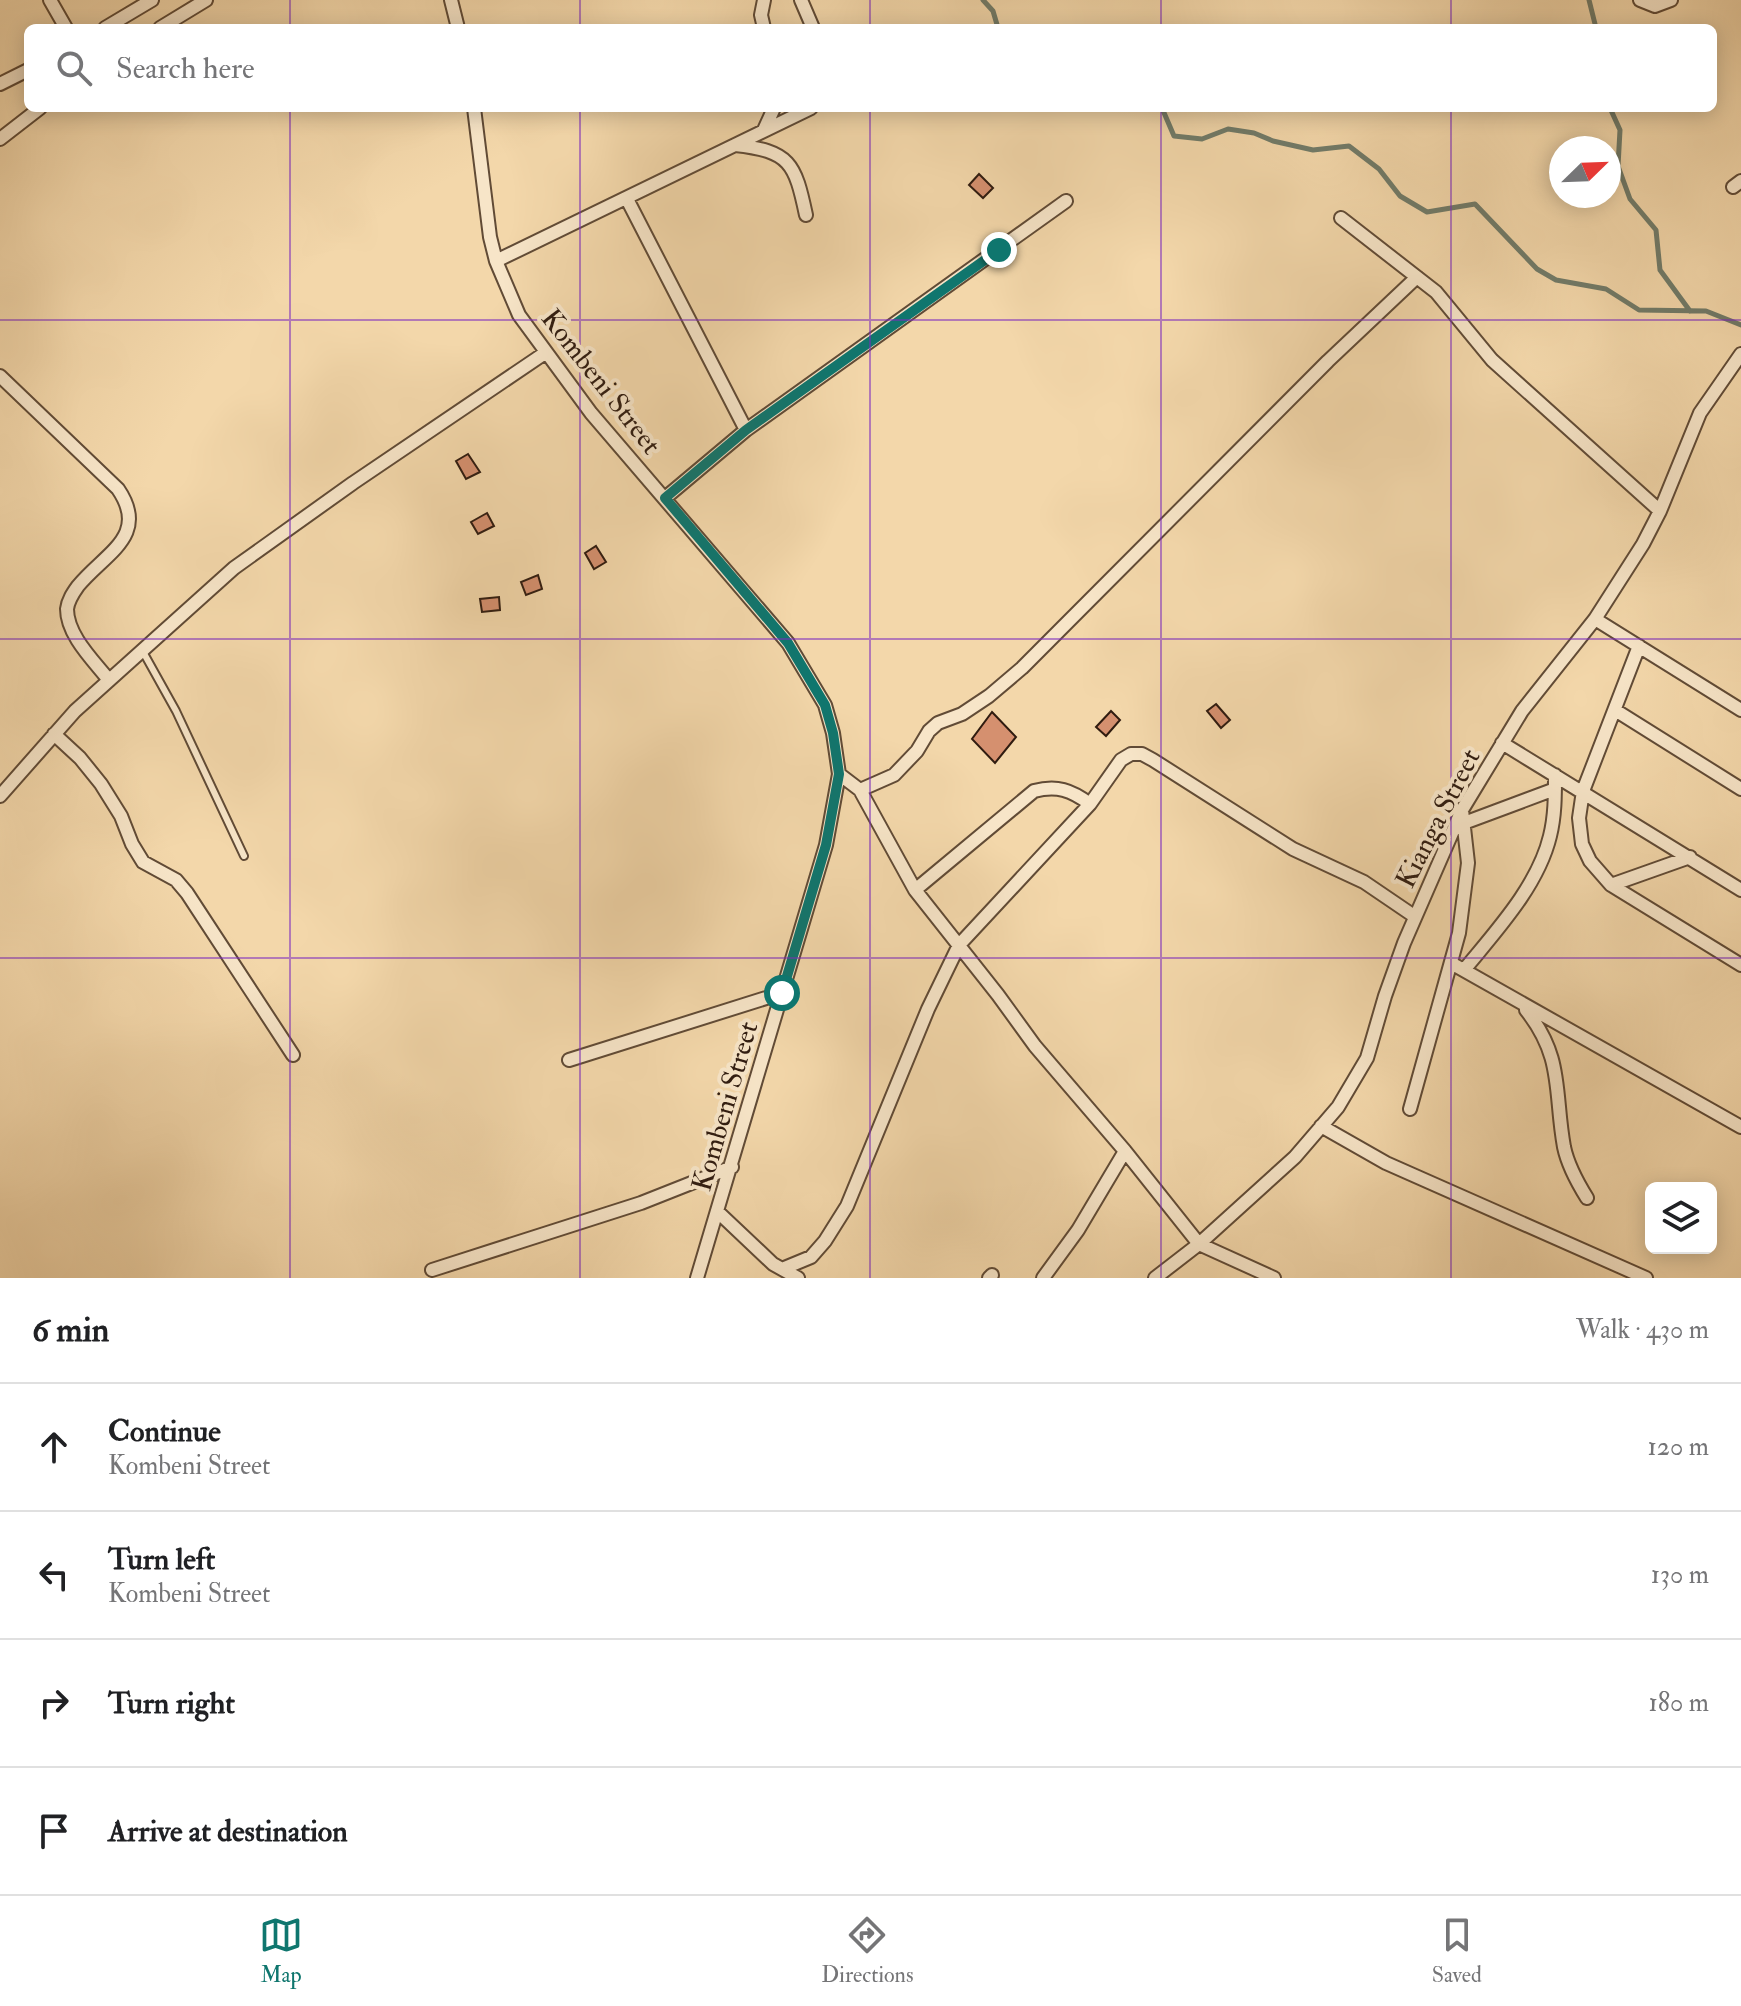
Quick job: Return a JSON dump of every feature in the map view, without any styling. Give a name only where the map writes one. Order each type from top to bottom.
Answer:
[{"type":"street","points":[[50,0],[64,24]]},
{"type":"street","points":[[112,24],[152,0]]},
{"type":"street","points":[[167,24],[206,0]]},
{"type":"street","points":[[451,0],[457,24]]},
{"type":"street","points":[[763,24],[761,15],[764,0]]},
{"type":"street","points":[[801,0],[811,24]]},
{"type":"street","points":[[1640,0],[1655,6],[1671,0]]},
{"type":"street","points":[[0,84],[24,72]]},
{"type":"street","points":[[0,139],[35,112]]},
{"type":"street","name":"Kombeni Street","points":[[474,112],[488,224],[496,261],[519,315],[591,413],[788,643],[825,705],[833,733],[839,774],[826,845],[697,1278]]},
{"type":"street","points":[[764,130],[772,112]]},
{"type":"street","points":[[496,261],[802,112]]},
{"type":"street","points":[[735,145],[771,151],[783,158],[793,170],[800,187],[806,215]]},
{"type":"street","points":[[627,199],[746,430]]},
{"type":"street","points":[[665,498],[746,430],[1066,201]]},
{"type":"street","points":[[1341,218],[1436,292],[1492,360],[1660,511]]},
{"type":"street","points":[[860,790],[894,775],[938,723],[962,714],[1022,668],[1328,361],[1417,277]]},
{"type":"street","points":[[0,796],[108,679],[245,560],[545,353]]},
{"type":"street","name":"Kianga Street","points":[[1155,1278],[1199,1244],[1295,1157],[1338,1107],[1367,1058],[1414,916],[1502,743],[1522,711],[1595,619],[1643,544],[1660,511],[1700,413],[1741,354]]},
{"type":"street","points":[[0,376],[118,489],[128,504],[131,522],[123,539],[79,585],[67,609],[70,624],[82,647],[108,679]]},
{"type":"street","points":[[1595,619],[1741,710]]},
{"type":"street","points":[[1639,646],[1583,791],[1579,818],[1582,844],[1590,861],[1611,885],[1741,965]]},
{"type":"street","points":[[1615,710],[1741,789]]},
{"type":"street","points":[[54,734],[80,758],[101,784],[121,816],[143,862],[176,880],[187,893],[293,1055]]},
{"type":"street","points":[[1502,743],[1741,890]]},
{"type":"street","points":[[782,1269],[811,1257],[847,1206],[928,1009],[959,945],[1090,804],[1121,760],[1131,754],[1142,754],[1293,849],[1364,882],[1414,916]]},
{"type":"street","points":[[839,774],[860,790],[915,890],[1035,1046],[1199,1244],[1274,1278]]},
{"type":"street","points":[[1464,970],[1494,933],[1540,864],[1550,838],[1555,811],[1555,775]]},
{"type":"street","points":[[915,890],[1034,791],[1051,787],[1065,789],[1090,804]]},
{"type":"street","points":[[1410,1109],[1459,933],[1467,874],[1463,817],[1555,789]]},
{"type":"street","points":[[1611,885],[1690,857]]},
{"type":"street","points":[[1451,963],[1741,1127]]},
{"type":"street","points":[[569,1060],[782,993]]},
{"type":"street","points":[[1522,1005],[1541,1028],[1557,1071],[1564,1148],[1572,1174],[1587,1198]]},
{"type":"street","points":[[1321,1126],[1386,1163],[1646,1278]]},
{"type":"street","points":[[1043,1278],[1078,1230],[1125,1151]]},
{"type":"street","points":[[432,1270],[641,1203],[732,1167]]},
{"type":"street","points":[[718,1212],[756,1249],[798,1278]]},
{"type":"lane","points":[[142,650],[176,711],[244,856]]},
{"type":"building","points":[[979,174],[993,188],[983,198],[969,185]]},
{"type":"building","points":[[468,454],[480,472],[466,479],[456,461]]},
{"type":"building","points":[[487,513],[494,526],[478,534],[471,522]]},
{"type":"building","points":[[596,546],[606,562],[594,569],[585,553]]},
{"type":"building","points":[[538,575],[542,589],[526,595],[521,582]]},
{"type":"building","points":[[499,597],[500,610],[482,612],[480,599]]},
{"type":"building","points":[[1216,704],[1230,720],[1221,728],[1207,711]]},
{"type":"building","points":[[1111,711],[1120,720],[1106,736],[1096,727]]},
{"type":"building","points":[[992,712],[1016,737],[995,763],[972,739]]},
{"type":"waterway","points":[[983,0],[993,11],[997,24]]},
{"type":"waterway","points":[[1589,0],[1595,24]]},
{"type":"waterway","points":[[1164,112],[1174,136],[1202,139],[1228,129],[1313,150],[1349,146],[1379,169],[1400,196],[1427,212],[1475,204],[1537,269],[1556,280],[1606,289],[1639,310],[1706,311],[1741,325]]},
{"type":"waterway","points":[[1612,112],[1620,130],[1618,166],[1630,199],[1656,230],[1660,270],[1690,311]]},
{"type":"route","points":[[782,993],[826,845],[839,774],[833,733],[825,705],[788,643],[665,498],[746,430],[999,250]]}]
